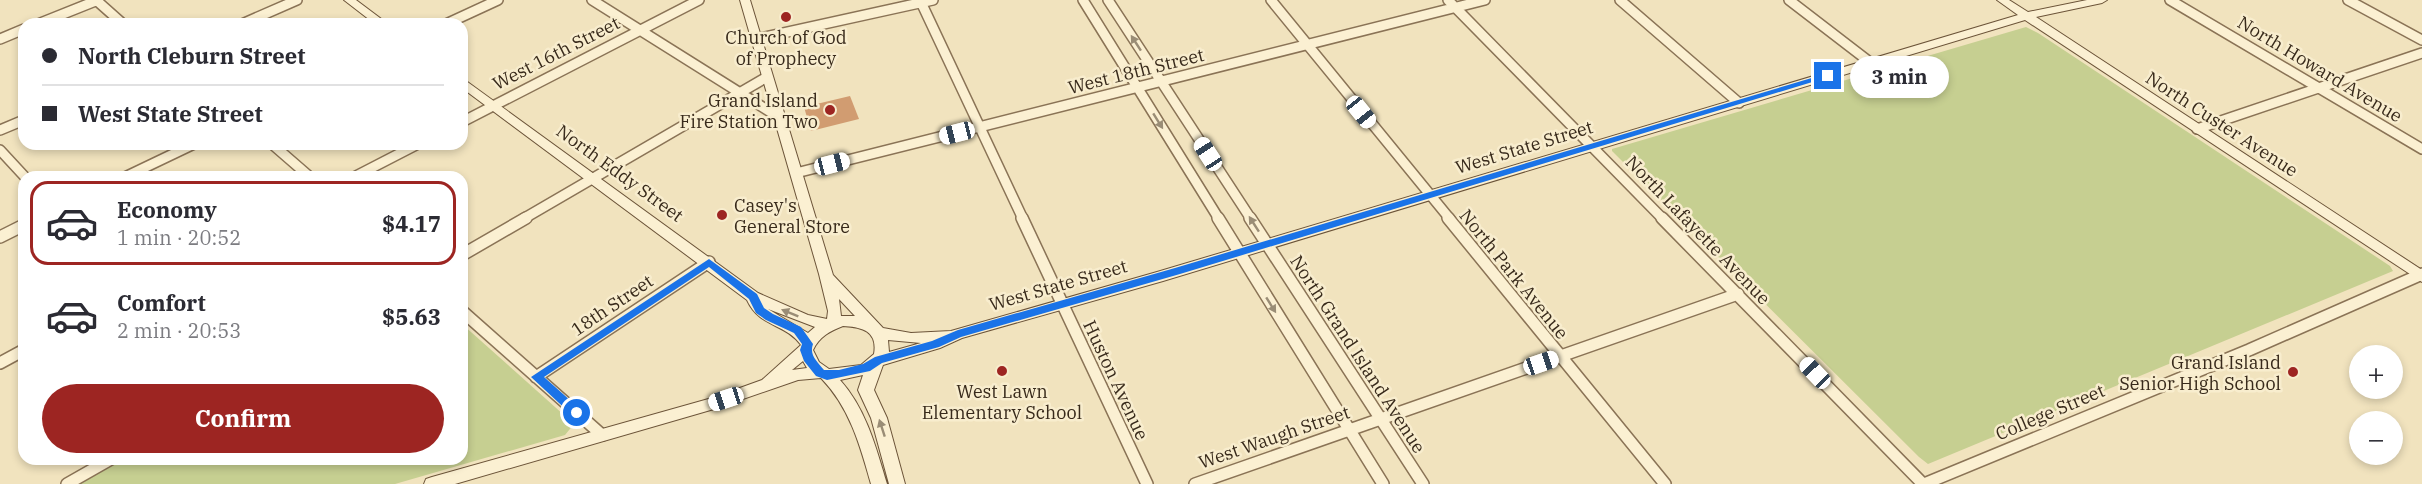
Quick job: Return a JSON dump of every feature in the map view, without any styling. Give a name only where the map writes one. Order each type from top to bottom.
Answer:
[{"type":"street","points":[[53,18],[97,0],[116,18]]},
{"type":"street","points":[[256,18],[297,0]]},
{"type":"street","points":[[349,0],[374,18]]},
{"type":"street","points":[[459,18],[498,0]]},
{"type":"street","points":[[592,0],[780,118]]},
{"type":"street","name":"West 16th Street","points":[[468,119],[699,0]]},
{"type":"street","points":[[745,0],[826,274],[834,309],[831,324]]},
{"type":"street","points":[[756,39],[920,1],[933,0]]},
{"type":"street","points":[[1083,0],[1383,484]]},
{"type":"street","name":"North Grand Island Avenue","points":[[1108,0],[1423,484]]},
{"type":"street","name":"North Park Avenue","points":[[1271,0],[1665,484]]},
{"type":"street","name":"West 18th Street","points":[[796,173],[1307,45],[1452,4],[1485,0]]},
{"type":"street","points":[[1620,0],[1739,103]]},
{"type":"street","points":[[1789,0],[1871,63]]},
{"type":"street","name":"North Custer Avenue","points":[[2002,0],[2421,275]]},
{"type":"street","name":"West State Street","points":[[877,362],[935,344],[958,334],[1239,253],[2027,16],[2102,0]]},
{"type":"street","name":"North Howard Avenue","points":[[2170,0],[2422,149]]},
{"type":"street","points":[[2348,0],[2422,40]]},
{"type":"street","name":"Huston Avenue","points":[[920,1],[1147,484]]},
{"type":"street","name":"North Lafayette Avenue","points":[[1452,4],[1924,484]]},
{"type":"street","points":[[0,39],[18,32]]},
{"type":"street","points":[[2197,129],[2422,53]]},
{"type":"street","points":[[468,252],[768,77]]},
{"type":"street","name":"North Eddy Street","points":[[468,86],[709,262],[753,297],[770,302],[795,315],[831,324]]},
{"type":"street","points":[[0,130],[18,122]]},
{"type":"street","points":[[0,150],[19,171]]},
{"type":"street","points":[[138,171],[181,150]]},
{"type":"street","points":[[279,150],[303,171]]},
{"type":"street","points":[[366,171],[406,150]]},
{"type":"street","points":[[0,237],[18,228]]},
{"type":"street","name":"18th Street","points":[[536,377],[709,262]]},
{"type":"street","points":[[826,274],[833,286],[874,329],[882,349],[866,390],[879,418],[897,484]]},
{"type":"street","name":"College Street","points":[[1924,484],[2249,350],[2421,275]]},
{"type":"street","name":"West Waugh Street","points":[[1195,484],[1738,294]]},
{"type":"street","name":"North Eddy Street","points":[[753,297],[760,310],[769,317],[797,330],[807,347]]},
{"type":"street","points":[[468,316],[602,435]]},
{"type":"street","points":[[767,382],[807,347],[815,335],[831,324],[853,321],[874,329]]},
{"type":"street","name":"West State Street","points":[[874,329],[911,338],[958,334]]},
{"type":"street","points":[[807,347],[813,366],[852,404],[879,484]]},
{"type":"street","points":[[0,363],[18,353]]},
{"type":"street","points":[[432,484],[730,398],[767,382],[797,374],[852,372],[877,362]]},
{"type":"street","points":[[67,484],[100,465]]},
{"type":"green space","points":[[2026,27],[2390,266],[2393,271],[1928,464],[1612,149]]},
{"type":"green space","points":[[468,329],[574,424],[565,435],[468,463]]},
{"type":"green space","points":[[112,465],[461,465],[395,484],[79,484]]},
{"type":"building","name":"Grand Island Fire Station Two","points":[[850,96],[859,119],[811,131],[804,107]]},
{"type":"place","name":"Church of God of Prophecy","points":[[786,17]]},
{"type":"place","name":"Grand Island Fire Station Two","points":[[830,110]]},
{"type":"place","name":"Casey's General Store","points":[[722,215]]},
{"type":"place","name":"West Lawn Elementary School","points":[[1002,371]]},
{"type":"place","name":"Grand Island Senior High School","points":[[2293,372]]},
{"type":"route","points":[[577,413],[536,377],[709,262],[753,297],[760,310],[769,317],[797,330],[808,344],[806,350],[808,358],[820,373],[827,375],[852,372],[867,368],[879,360],[935,344],[958,334],[1828,76]]}]
